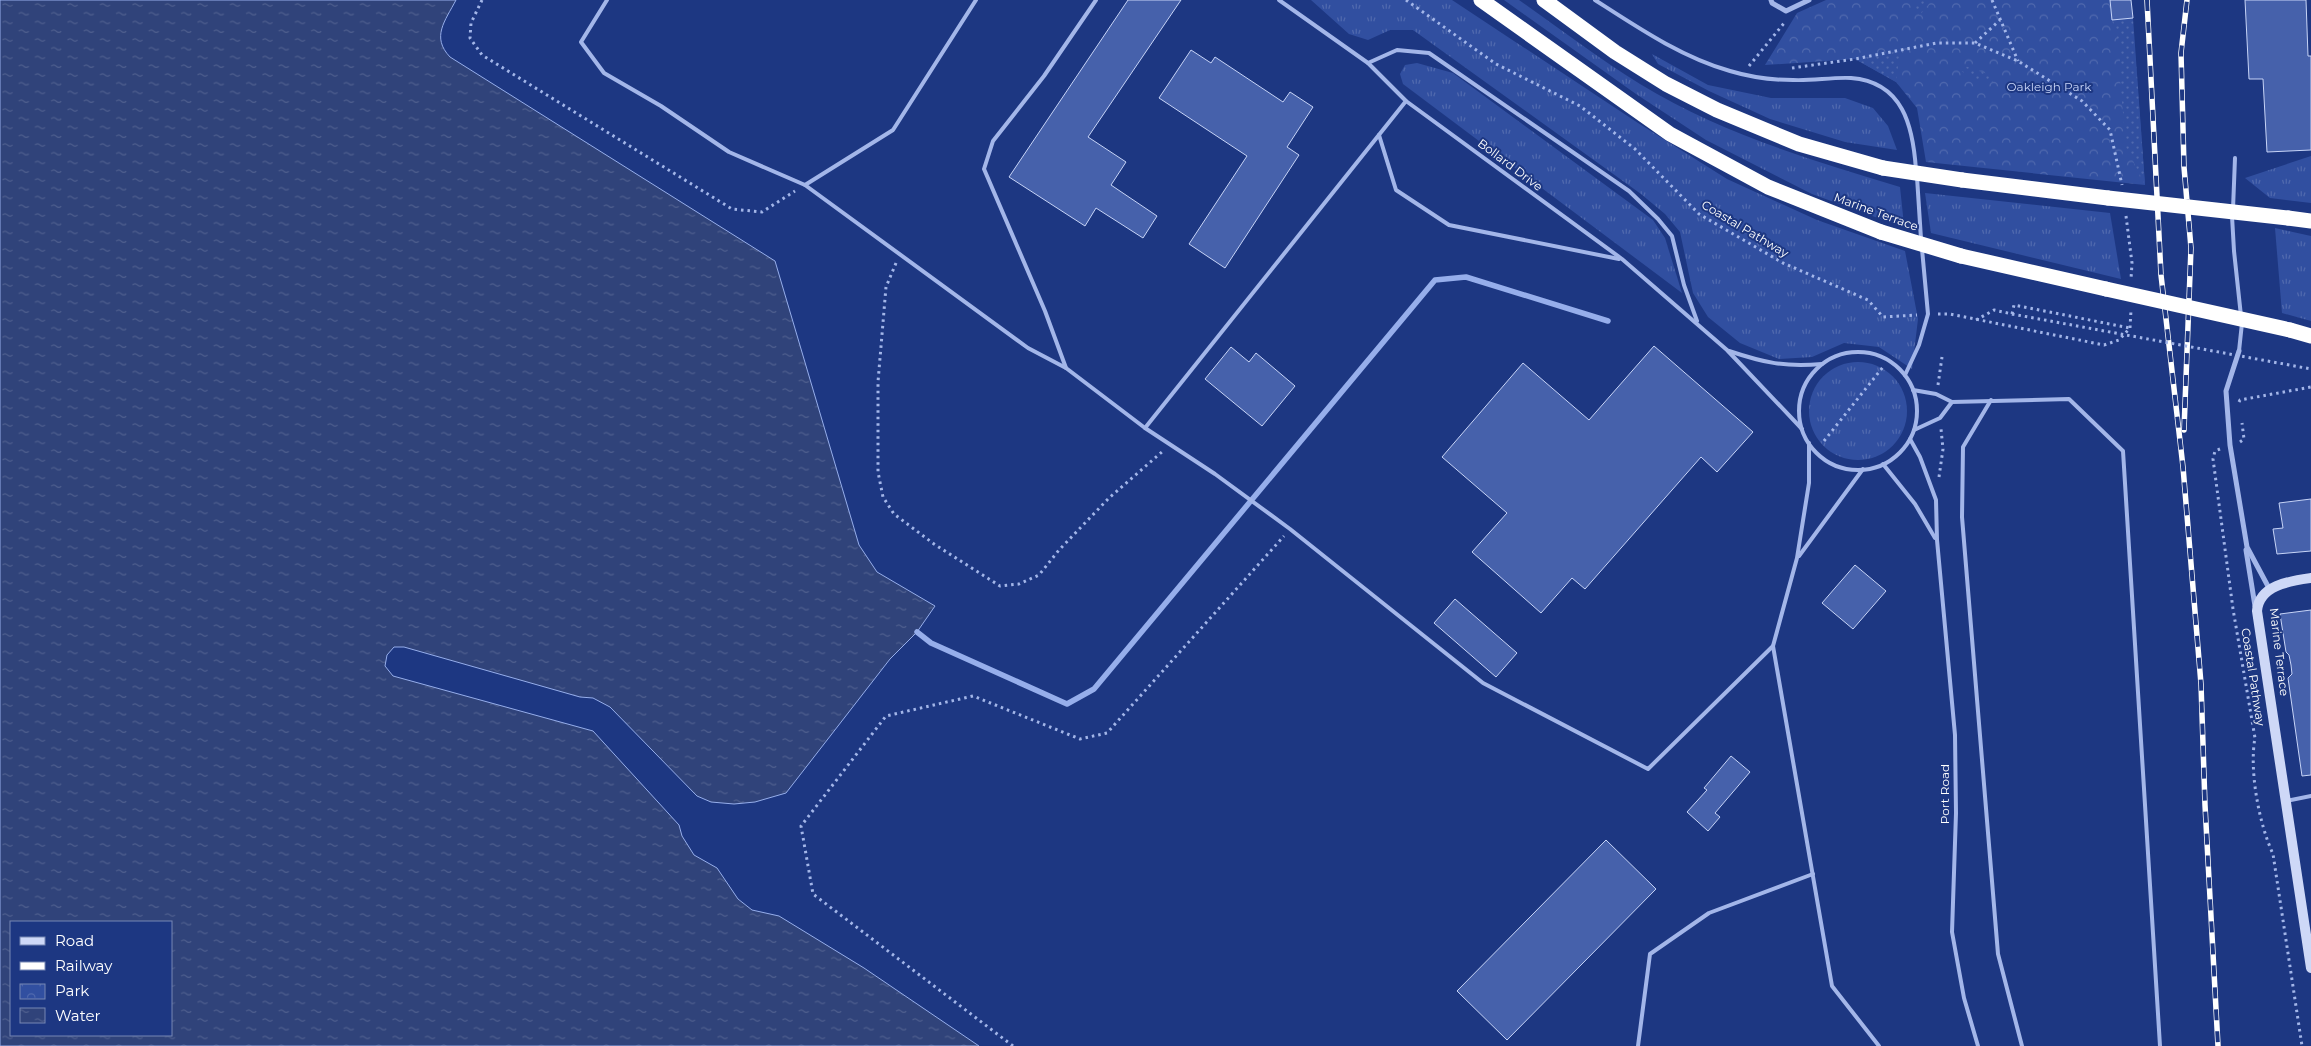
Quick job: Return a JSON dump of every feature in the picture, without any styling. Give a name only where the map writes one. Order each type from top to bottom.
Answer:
[{"type":"highway","name":"Marine Terrace","points":[[1481,0],[1670,134],[1768,188],[1881,232],[1961,256],[2311,336]]},
{"type":"highway","points":[[1544,0],[1615,52],[1666,84],[1718,110],[1799,144],[1883,168],[1962,180],[2311,221]]},
{"type":"street","points":[[1771,0],[1772,3],[1786,11],[1809,0]]},
{"type":"street","points":[[2238,351],[2226,391],[2230,445],[2257,617]]},
{"type":"street","points":[[2243,530],[2251,556],[2270,590],[2291,582],[2311,578]]},
{"type":"street","name":"Marine Terrace","points":[[2270,590],[2259,600],[2257,617],[2311,968]]},
{"type":"lane","points":[[607,0],[581,42],[604,73],[661,106],[729,152],[805,185],[1028,348],[1066,368],[1145,428],[1215,474],[1290,529],[1483,683],[1648,769],[1773,646]]},
{"type":"lane","points":[[805,185],[893,130],[976,0]]},
{"type":"lane","points":[[1066,368],[1045,311],[984,170],[993,141],[1044,76],[1096,0]]},
{"type":"lane","name":"Bollard Drive","points":[[1279,0],[1368,63],[1406,100],[1622,259],[1727,350],[1802,429]]},
{"type":"lane","points":[[1595,0],[1663,42],[1700,60],[1742,74],[1778,80],[1860,79],[1884,89],[1897,101],[1910,124],[1914,143],[1928,314],[1919,344],[1905,375]]},
{"type":"lane","points":[[1368,63],[1397,50],[1429,52],[1629,191],[1658,219],[1672,236],[1684,285],[1698,323]]},
{"type":"lane","points":[[1145,428],[1406,100]]},
{"type":"lane","points":[[1379,135],[1396,190],[1449,225],[1622,259]]},
{"type":"lane","points":[[2234,158],[2232,237],[2242,321],[2238,351]]},
{"type":"lane","name":"Bollard Drive","points":[[1727,350],[1763,362],[1796,366],[1822,364]]},
{"type":"lane","points":[[1857,352],[1875,354],[1892,362],[1905,375],[1913,390],[1917,410],[1914,430],[1899,454],[1883,464],[1863,470],[1848,469],[1820,456],[1809,443],[1802,429],[1799,412],[1801,396],[1810,377],[1822,364],[1839,355],[1857,352]]},
{"type":"lane","points":[[1913,390],[1936,394],[1952,402],[2069,398],[2123,451],[2160,1046]]},
{"type":"lane","points":[[1991,400],[1963,447],[1962,517],[1998,954],[2022,1046]]},
{"type":"lane","points":[[1914,430],[1940,418],[1952,402]]},
{"type":"lane","name":"Port Road","points":[[1910,439],[1920,456],[1936,500],[1936,540],[1955,735],[1956,812],[1952,932],[1964,998],[1978,1046]]},
{"type":"lane","points":[[1809,443],[1809,483],[1797,558],[1773,646],[1832,986],[1879,1046]]},
{"type":"lane","name":"Port Road","points":[[1883,464],[1916,504],[1936,540]]},
{"type":"lane","points":[[1797,558],[1863,470]]},
{"type":"lane","points":[[2285,801],[2311,796]]},
{"type":"lane","points":[[1638,1046],[1650,954],[1709,913],[1813,874]]},
{"type":"path","points":[[482,0],[471,23],[470,38],[482,55],[732,209],[762,212],[805,185]]},
{"type":"path","name":"Coastal Pathway","points":[[1406,0],[1496,64],[1580,106],[1635,149],[1699,214],[1784,263],[1868,300],[1883,317],[1950,314],[2104,345],[2120,340],[2130,328]]},
{"type":"path","points":[[1742,74],[1796,8],[1809,0]]},
{"type":"path","points":[[1992,0],[2018,61]]},
{"type":"path","points":[[1975,43],[2000,20]]},
{"type":"path","points":[[1789,68],[1855,59],[1937,43],[1975,43],[2018,61],[2082,101],[2110,130],[2123,188]]},
{"type":"path","points":[[2125,207],[2132,263],[2131,282]]},
{"type":"path","points":[[900,254],[886,286],[878,382],[878,472],[883,497],[894,514],[934,544],[1000,586],[1019,584],[1039,575],[1059,550],[1109,498],[1171,444]]},
{"type":"path","points":[[2012,314],[2014,305],[2130,328],[2131,300]]},
{"type":"path","points":[[1976,320],[1994,310],[2311,369]]},
{"type":"path","points":[[1824,441],[1883,367]]},
{"type":"path","points":[[2239,402],[2311,388]]},
{"type":"path","name":"Coastal Pathway","points":[[2241,421],[2244,439],[2215,451],[2213,459],[2233,609],[2255,738],[2252,757],[2264,834],[2273,854],[2302,1046]]},
{"type":"path","points":[[1013,1046],[814,894],[801,826],[886,716],[973,696],[1080,739],[1107,733],[1290,529]]},
{"type":"green space","points":[[1311,0],[1452,0],[1638,123],[1727,179],[1817,220],[1905,251],[1918,319],[1912,369],[1879,347],[1844,343],[1812,357],[1779,359],[1740,343],[1708,317],[1693,293],[1680,232],[1665,214],[1641,194],[1413,30],[1390,30],[1368,40],[1349,34]]},
{"type":"green space","points":[[1504,0],[1519,0],[1624,74],[1702,117],[1767,144],[1900,187],[1904,225],[1886,221],[1812,194],[1706,140],[1636,94]]},
{"type":"green space","name":"Oakleigh Park","points":[[1826,0],[2131,0],[2145,185],[1926,162],[1917,108],[1896,82],[1855,59],[1765,65],[1797,13]]},
{"type":"green space","points":[[1921,0],[1932,0],[1920,15],[1914,9]]},
{"type":"green space","points":[[2133,18],[2145,185],[2126,147],[2120,79],[2120,48],[2112,20]]},
{"type":"green space","points":[[1900,51],[1896,82],[1855,59]]},
{"type":"green space","points":[[1652,54],[1708,85],[1771,98],[1845,98],[1873,108],[1888,126],[1897,150],[1845,142],[1770,119],[1709,91],[1658,64]]},
{"type":"green space","points":[[1417,63],[1453,73],[1653,220],[1665,238],[1682,293],[1403,84],[1400,74],[1405,65]]},
{"type":"green space","points":[[1965,66],[1993,76],[1994,82],[1975,79],[1961,71]]},
{"type":"green space","points":[[2311,156],[2311,203],[2270,198],[2245,178]]},
{"type":"green space","points":[[1925,193],[2110,213],[2121,279],[1931,233]]},
{"type":"green space","points":[[2275,228],[2311,236],[2311,321],[2282,313]]},
{"type":"green space","points":[[1858,362],[1877,366],[1892,377],[1903,392],[1907,411],[1903,430],[1892,445],[1877,456],[1858,460],[1839,456],[1824,445],[1813,430],[1809,411],[1813,392],[1824,377],[1839,366]]},
{"type":"water","points":[[0,0],[456,0],[444,22],[441,36],[444,50],[450,57],[775,261],[859,545],[877,572],[935,606],[917,632],[890,659],[786,793],[755,802],[734,804],[711,802],[697,796],[610,707],[593,698],[580,697],[404,647],[394,647],[387,655],[385,666],[393,676],[593,731],[679,825],[682,836],[694,855],[717,868],[738,899],[752,910],[779,916],[864,968],[979,1046],[0,1046]]},
{"type":"building","points":[[1128,0],[1181,0],[1088,137],[1126,162],[1111,185],[1157,216],[1143,238],[1096,208],[1085,226],[1009,177]]},
{"type":"building","points":[[2110,0],[2131,0],[2133,18],[2112,20]]},
{"type":"building","points":[[2245,0],[2306,0],[2308,56],[2311,56],[2311,150],[2267,152],[2263,79],[2249,79]]},
{"type":"building","points":[[1191,50],[1211,63],[1215,57],[1283,102],[1290,92],[1313,107],[1287,147],[1299,155],[1225,268],[1189,244],[1247,156],[1159,98]]},
{"type":"building","points":[[1654,346],[1753,432],[1717,472],[1701,457],[1585,589],[1572,578],[1541,613],[1472,552],[1507,513],[1442,457],[1523,363],[1589,420]]},
{"type":"building","points":[[1231,347],[1249,362],[1256,353],[1295,386],[1262,426],[1205,379]]},
{"type":"building","points":[[2311,499],[2311,551],[2277,554],[2273,529],[2283,528],[2279,503]]},
{"type":"building","points":[[1855,565],[1886,591],[1853,629],[1822,603]]},
{"type":"building","points":[[1455,599],[1517,653],[1496,677],[1434,623]]},
{"type":"building","points":[[2311,610],[2311,775],[2302,776],[2288,678],[2292,674],[2291,665],[2289,655],[2286,652],[2280,614]]},
{"type":"building","points":[[1731,756],[1750,772],[1715,813],[1720,817],[1708,831],[1687,812],[1707,790],[1704,788]]},
{"type":"building","points":[[1606,840],[1656,889],[1507,1040],[1457,991]]},
{"type":"waterway","points":[[917,632],[931,643],[1067,704],[1094,689],[1435,280],[1466,277],[1608,321]]},
{"type":"railway","points":[[2147,0],[2161,275],[2183,467],[2201,684],[2205,805],[2218,1046]]},
{"type":"railway","points":[[2184,430],[2191,248],[2184,167],[2181,53],[2187,0]]}]
